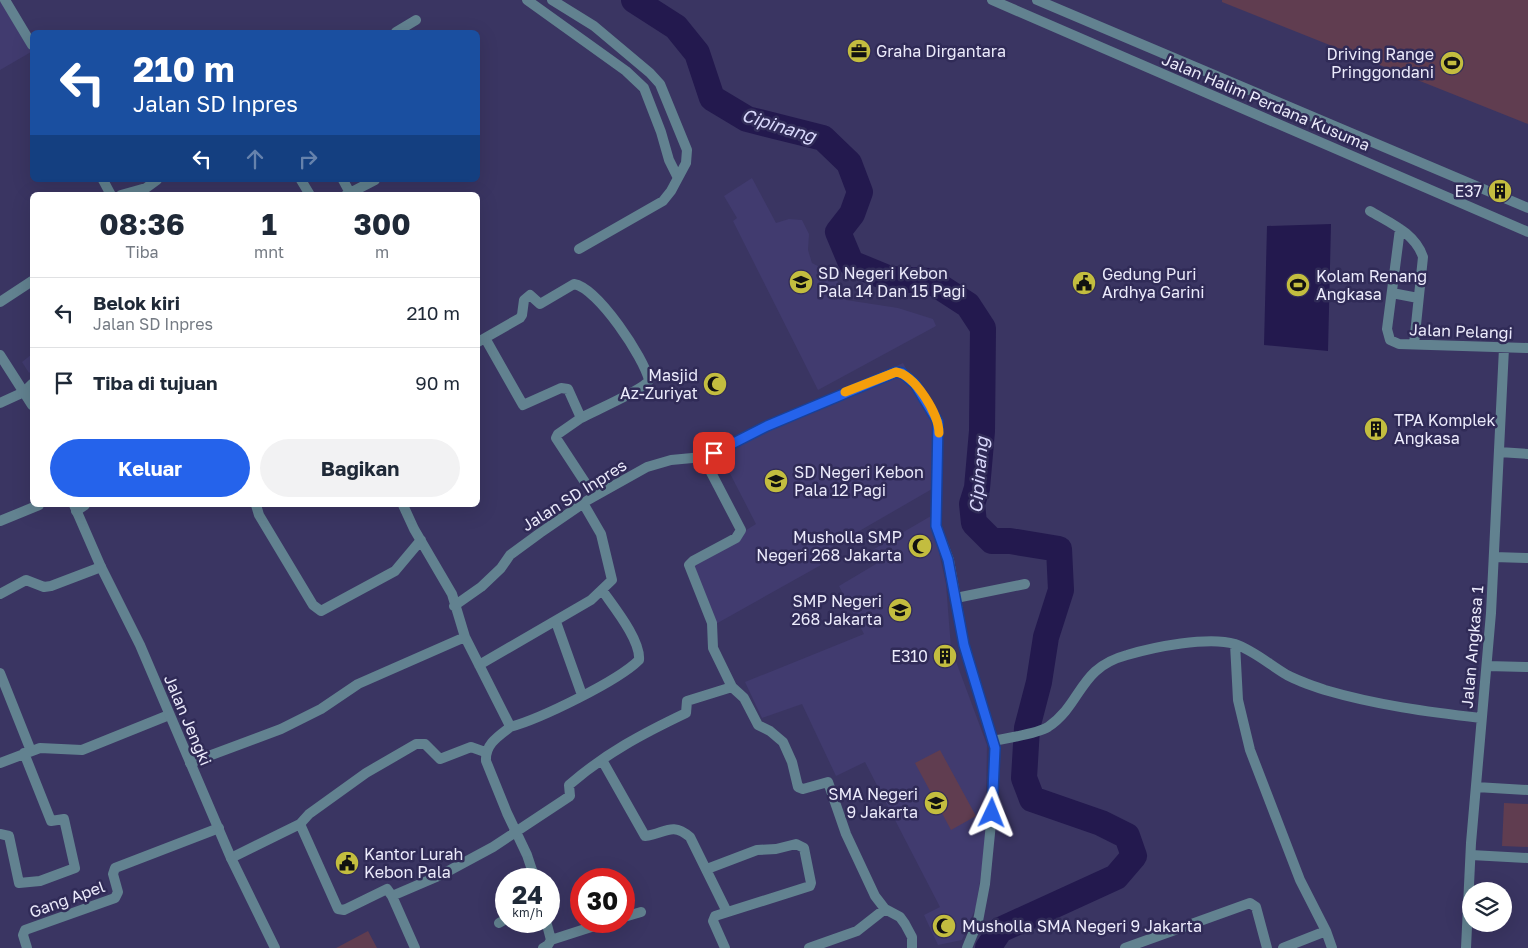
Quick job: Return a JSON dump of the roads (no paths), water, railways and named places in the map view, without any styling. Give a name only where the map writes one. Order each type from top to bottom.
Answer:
[{"type":"street","points":[[5,0],[30,42]]},
{"type":"street","points":[[526,0],[626,71],[644,88],[661,132],[669,160],[678,178]]},
{"type":"street","points":[[552,0],[594,26],[650,73],[660,84],[686,150],[686,163],[663,201],[578,249]]},
{"type":"street","name":"Jalan Halim Perdana Kusuma","points":[[992,0],[1528,232]]},
{"type":"street","name":"Jalan Halim Perdana Kusuma","points":[[1037,0],[1528,208]]},
{"type":"street","points":[[399,30],[416,20]]},
{"type":"street","points":[[352,192],[371,182]]},
{"type":"street","points":[[1370,211],[1400,229],[1417,243],[1423,257],[1414,344]]},
{"type":"street","name":"Jalan Pelangi","points":[[1400,229],[1388,335],[1390,340],[1399,344],[1528,348]]},
{"type":"street","points":[[0,302],[30,282]]},
{"type":"street","points":[[581,418],[566,388],[522,405],[481,340],[520,318],[524,300],[528,296],[532,296],[540,304],[574,284],[590,292],[615,321],[648,380],[647,384],[635,392],[626,394],[581,418],[558,434],[556,438],[594,496]]},
{"type":"street","points":[[1392,293],[1418,298]]},
{"type":"street","name":"Jalan Angkasa 1","points":[[1466,948],[1471,856],[1494,557],[1504,348]]},
{"type":"street","points":[[0,355],[30,402]]},
{"type":"street","name":"Jalan SD Inpres","points":[[454,606],[481,587],[501,568],[510,555],[594,496],[647,467],[671,460],[702,457],[727,448],[767,426],[837,395],[896,372],[902,373],[915,384],[938,422],[936,526],[948,560],[964,645],[998,740],[985,884],[978,921],[968,948]]},
{"type":"street","points":[[0,403],[24,392],[30,386]]},
{"type":"street","points":[[1499,452],[1528,454]]},
{"type":"street","points":[[702,457],[741,530],[739,536],[689,565],[712,623],[713,648],[732,687],[744,698],[758,725],[770,731],[783,742],[792,762],[798,788],[803,789],[828,782],[846,834],[875,896],[885,909],[900,917],[912,937],[912,948]]},
{"type":"street","points":[[479,665],[591,600],[612,580],[612,570],[601,534],[583,504]]},
{"type":"street","points":[[0,521],[34,507]]},
{"type":"street","name":"Jalan Jengki","points":[[78,507],[100,567],[140,645],[231,858],[275,948]]},
{"type":"street","points":[[257,507],[259,516],[313,605],[321,611],[394,571],[421,540]]},
{"type":"street","points":[[404,507],[452,594],[454,606],[465,637],[510,726]]},
{"type":"street","points":[[1494,557],[1528,558]]},
{"type":"street","points":[[0,594],[26,580],[44,587],[51,586],[100,567]]},
{"type":"street","points":[[956,598],[1025,584]]},
{"type":"street","points":[[531,868],[486,761],[485,752],[499,734],[510,726],[527,721],[582,695],[627,670],[639,660],[640,654],[632,636],[602,590]]},
{"type":"street","points":[[556,622],[582,695]]},
{"type":"street","points":[[190,763],[280,729],[322,709],[358,684],[465,637]]},
{"type":"street","points":[[998,740],[1040,729],[1056,720],[1093,672],[1102,664],[1127,655],[1200,641],[1219,641],[1235,644],[1288,676],[1323,689],[1404,709],[1481,718]]},
{"type":"street","points":[[1235,644],[1238,700],[1250,750],[1296,871],[1326,931],[1332,948]]},
{"type":"street","points":[[1487,666],[1528,667]]},
{"type":"street","points":[[0,673],[4,693],[28,752],[51,821],[64,819],[75,868],[40,881],[19,883],[9,836],[0,834]]},
{"type":"street","points":[[392,896],[441,875],[517,833],[545,810],[569,797],[569,785],[602,760],[638,735],[686,713],[689,700],[732,687]]},
{"type":"street","points":[[0,763],[40,748],[82,750],[169,715]]},
{"type":"street","points":[[231,858],[300,824],[309,814],[370,769],[416,744],[425,744],[440,759],[471,747],[485,752]]},
{"type":"street","points":[[602,760],[644,835],[648,836],[670,828],[684,832],[695,845],[727,912]]},
{"type":"street","points":[[1476,787],[1528,790]]},
{"type":"street","points":[[300,824],[338,909],[344,910],[387,889],[392,896],[415,948]]},
{"type":"street","name":"Gang Apel","points":[[27,948],[23,935],[25,930],[115,898],[118,892],[112,870],[118,866],[219,828]]},
{"type":"street","points":[[708,869],[757,850],[776,850],[796,844],[804,848],[810,886],[727,912],[714,919],[725,948]]},
{"type":"street","points":[[1471,856],[1528,858]]},
{"type":"street","points":[[1126,948],[1250,902],[1256,907],[1267,948]]},
{"type":"street","points":[[809,948],[857,931],[885,909]]},
{"type":"street","points":[[635,914],[641,912]]},
{"type":"street","points":[[1283,948],[1326,931]]},
{"type":"street","points":[[549,933],[551,940]]},
{"type":"street","points":[[543,948],[551,940],[573,933]]},
{"type":"waterway","name":"Cipinang","points":[[634,0],[676,27],[697,53],[712,98],[747,119],[823,138],[849,163],[860,192],[852,214],[838,232],[851,263],[890,279],[931,281],[968,305],[983,328],[982,431],[977,488],[972,504],[974,523],[992,541],[1010,541],[1059,549],[1061,590],[1046,637],[1039,682],[1027,728],[1024,778],[1032,799],[1101,823],[1127,836],[1134,856],[1116,877],[1000,930],[988,948]]},
{"type":"place","name":"Graha Dirgantara","points":[[859,51]]},
{"type":"place","name":"Driving Range Pringgondani","points":[[1452,63]]},
{"type":"place","name":"E37","points":[[1500,191]]},
{"type":"place","name":"SD Negeri Kebon Pala 14 Dan 15 Pagi","points":[[801,282]]},
{"type":"place","name":"Gedung Puri Ardhya Garini","points":[[1084,283]]},
{"type":"place","name":"Kolam Renang Angkasa","points":[[1298,285]]},
{"type":"place","name":"Masjid Az-Zuriyat","points":[[715,384]]},
{"type":"place","name":"TPA Komplek Angkasa","points":[[1376,429]]},
{"type":"place","name":"SD Negeri Kebon Pala 12 Pagi","points":[[776,481]]},
{"type":"place","name":"Musholla SMP Negeri 268 Jakarta","points":[[920,546]]},
{"type":"place","name":"SMP Negeri 268 Jakarta","points":[[900,610]]},
{"type":"place","name":"E310","points":[[945,656]]},
{"type":"place","name":"SMA Negeri 9 Jakarta","points":[[936,803]]},
{"type":"place","name":"Kantor Lurah Kebon Pala","points":[[347,863]]},
{"type":"place","name":"Musholla SMA Negeri 9 Jakarta","points":[[944,926]]}]
